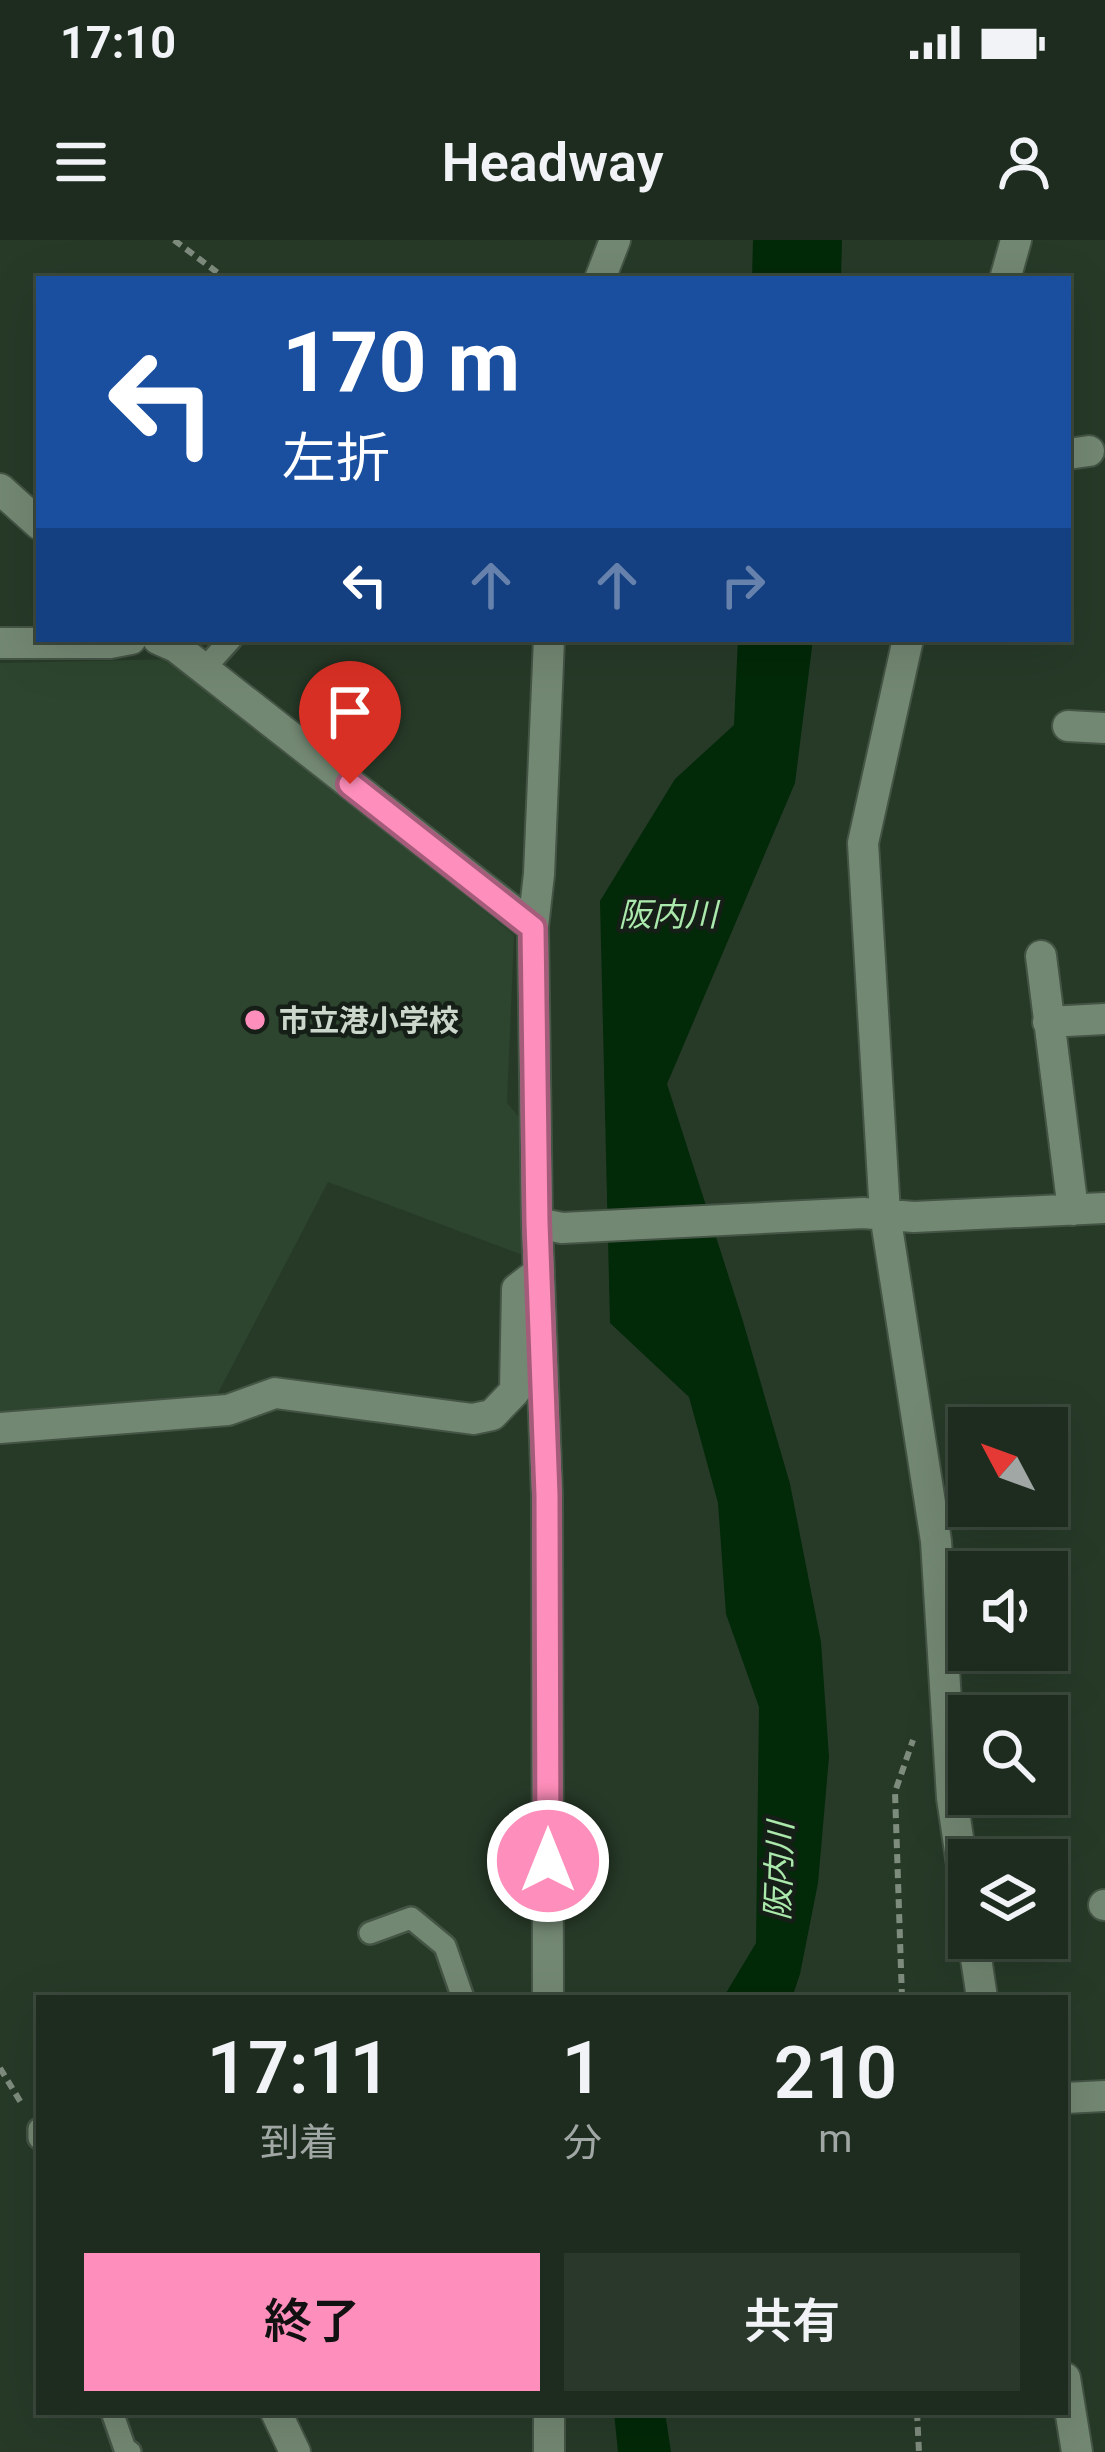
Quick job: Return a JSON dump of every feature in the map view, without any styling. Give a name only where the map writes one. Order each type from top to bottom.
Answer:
[{"type":"street","points":[[601,276],[615,240]]},
{"type":"street","points":[[1006,276],[1016,240]]},
{"type":"street","points":[[0,489],[36,521]]},
{"type":"street","points":[[0,643],[115,642]]},
{"type":"street","points":[[165,642],[533,928]]},
{"type":"street","points":[[548,1995],[547,1495],[539,1272],[549,1225],[533,928],[549,642]]},
{"type":"street","points":[[907,642],[863,843],[874,1214],[936,1541],[958,1839]]},
{"type":"street","points":[[1068,726],[1105,728]]},
{"type":"street","points":[[1041,956],[1073,1210]]},
{"type":"street","points":[[1048,1022],[1105,1019]]},
{"type":"street","points":[[549,1225],[1105,1208]]},
{"type":"street","points":[[0,1428],[228,1410],[275,1394],[473,1418],[492,1415],[515,1391],[517,1289],[539,1272]]},
{"type":"street","points":[[976,1959],[982,1995]]},
{"type":"street","points":[[1068,2098],[1105,2096]]},
{"type":"street","points":[[1068,2395],[1078,2452]]},
{"type":"street","points":[[277,2415],[295,2452]]},
{"type":"street","points":[[549,2415],[549,2452]]},
{"type":"lane","points":[[204,669],[228,642]]},
{"type":"lane","points":[[370,1933],[411,1918],[445,1946],[462,1995]]},
{"type":"lane","points":[[113,2415],[130,2452]]},
{"type":"path","points":[[174,240],[222,276]]},
{"type":"path","points":[[902,1995],[895,1792],[916,1729]]},
{"type":"path","points":[[0,2068],[36,2129]]},
{"type":"path","points":[[917,2415],[919,2452]]},
{"type":"shaded area","name":"市立港小学校","points":[[173,659],[514,935],[507,1103],[519,1117],[525,1256],[328,1182],[216,1397],[0,1414],[0,663]]},
{"type":"water","points":[[753,240],[842,240],[841,276],[752,276]]},
{"type":"water","name":"阪内川","points":[[738,642],[813,642],[795,783],[667,1084],[790,1484],[821,1642],[829,1757],[818,1883],[793,1995],[725,1995],[756,1943],[759,1707],[726,1614],[718,1503],[689,1397],[610,1323],[600,901],[675,779],[734,725]]},
{"type":"water","points":[[614,2415],[665,2415],[671,2452],[618,2452]]},
{"type":"place","name":"市立港小学校","points":[[255,1020]]},
{"type":"route","points":[[350,784],[533,928],[547,1495],[548,1861]]}]
